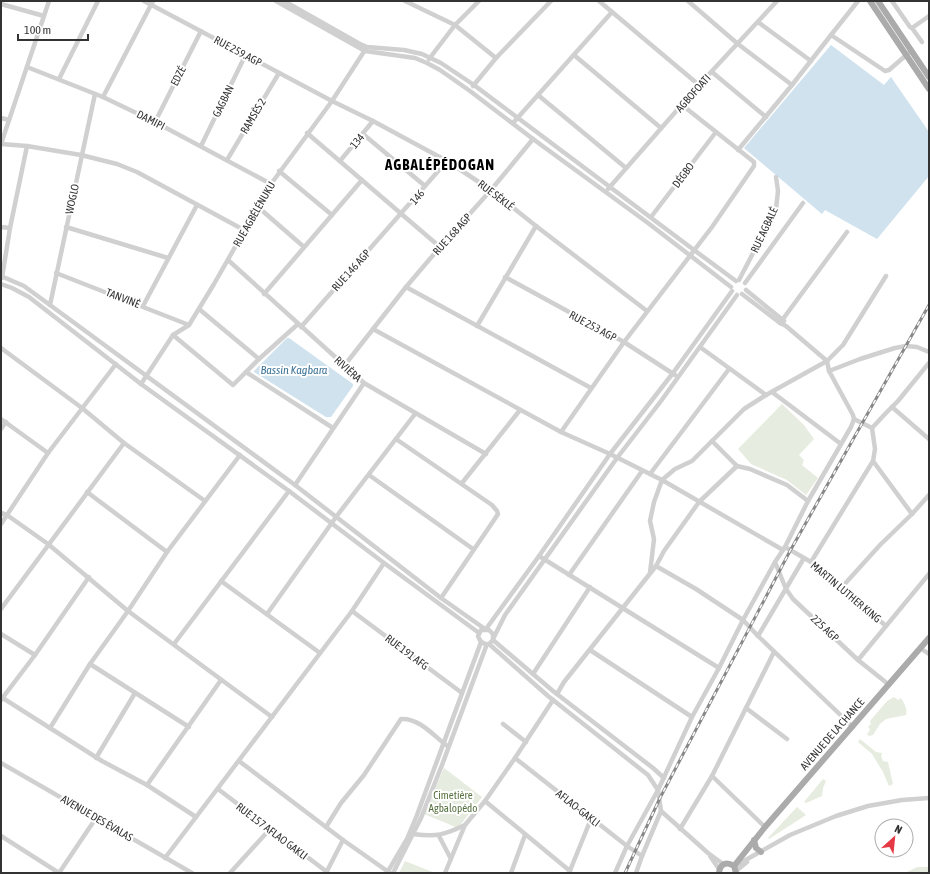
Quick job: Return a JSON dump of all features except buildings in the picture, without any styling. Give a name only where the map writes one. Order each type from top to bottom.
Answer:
[{"type":"main road","points":[[870,1],[929,77]]},
{"type":"main road","points":[[878,1],[929,89]]},
{"type":"main road","name":"AVENUE DE LA CHANCE","points":[[729,868],[929,638]]},
{"type":"main road","points":[[752,842],[756,848],[762,852]]},
{"type":"street","points":[[49,1],[1,144],[27,146],[82,155],[118,164],[137,172],[244,230]]},
{"type":"street","points":[[59,79],[98,1]]},
{"type":"street","name":"RUE 259.AGP","points":[[144,1],[152,3],[245,56],[332,101]]},
{"type":"street","points":[[277,1],[366,49],[416,58],[450,76],[513,123],[533,140],[690,255],[731,289],[742,293],[781,322],[827,360],[829,371],[851,410],[854,419],[851,427],[808,501],[784,549],[775,562],[743,620],[692,717],[658,790],[626,846],[615,873]]},
{"type":"street","points":[[284,1],[366,49],[413,52],[429,57],[448,67],[610,186],[694,250],[738,280],[745,283],[742,293],[617,458],[505,615],[491,641],[421,818],[389,873]]},
{"type":"street","points":[[405,1],[455,25],[496,58]]},
{"type":"street","points":[[427,63],[429,57],[455,25],[478,1]]},
{"type":"street","points":[[470,91],[496,58],[551,1]]},
{"type":"street","points":[[598,1],[699,85]]},
{"type":"street","points":[[688,1],[738,44],[792,85]]},
{"type":"street","name":"AGBOFOATI","points":[[605,192],[699,85],[777,1]]},
{"type":"street","points":[[738,150],[812,61],[858,1]]},
{"type":"street","points":[[892,1],[907,25],[912,28],[922,42]]},
{"type":"street","points":[[103,97],[152,3]]},
{"type":"street","points":[[1,4],[44,16]]},
{"type":"street","points":[[513,123],[612,12]]},
{"type":"street","points":[[912,28],[929,16]]},
{"type":"street","points":[[758,22],[812,61]]},
{"type":"street","name":"EDZÉ","points":[[155,122],[201,31]]},
{"type":"street","points":[[831,35],[885,71],[909,53]]},
{"type":"street","name":"RUE AGBÉLÉNUKU","points":[[141,384],[174,335],[189,325],[258,208],[270,184],[332,101],[366,49]]},
{"type":"street","points":[[574,55],[661,128]]},
{"type":"street","name":"GAGBAN","points":[[201,146],[245,56]]},
{"type":"street","name":"DAMIPI","points":[[27,67],[103,97],[155,122],[270,184]]},
{"type":"street","points":[[712,72],[766,117]]},
{"type":"street","name":"RAMSÈS 2","points":[[226,160],[279,73]]},
{"type":"street","name":"WOGLO","points":[[50,305],[95,94]]},
{"type":"street","points":[[538,95],[626,168]]},
{"type":"street","name":"RUE SÉKLÉ","points":[[332,101],[373,121],[447,161],[491,190],[647,311]]},
{"type":"street","points":[[561,432],[624,342],[694,250],[754,166],[754,162],[682,105]]},
{"type":"street","points":[[1,118],[9,120]]},
{"type":"street","name":"134","points":[[340,161],[373,121]]},
{"type":"street","name":"DÉGBO","points":[[651,217],[716,132]]},
{"type":"street","points":[[307,133],[440,247]]},
{"type":"street","points":[[362,134],[426,186]]},
{"type":"street","name":"RUE 168 AGP","points":[[344,366],[406,287],[533,140]]},
{"type":"street","points":[[27,146],[1,278],[24,286],[295,485],[441,598],[485,629],[492,631],[491,641]]},
{"type":"street","name":"146","points":[[402,214],[447,161]]},
{"type":"street","points":[[279,171],[332,215]]},
{"type":"street","name":"RUE AGBALÉ","points":[[485,629],[539,556],[610,454],[673,373],[731,289],[734,282],[738,280],[776,209],[778,191],[776,177]]},
{"type":"street","points":[[264,294],[362,180]]},
{"type":"street","name":"RUE AGBALÉ","points":[[745,283],[803,203]]},
{"type":"street","points":[[143,306],[197,205]]},
{"type":"street","points":[[258,208],[304,247]]},
{"type":"street","name":"RUE 146 AGP","points":[[174,335],[233,385],[259,359],[300,326],[402,214]]},
{"type":"street","points":[[1,226],[10,228]]},
{"type":"street","points":[[477,326],[536,226]]},
{"type":"street","points":[[66,227],[168,258]]},
{"type":"street","points":[[781,322],[848,232]]},
{"type":"street","name":"RIVIÈRA","points":[[228,260],[364,384],[486,454]]},
{"type":"street","name":"TANVINÉ","points":[[56,273],[189,325]]},
{"type":"street","points":[[650,573],[654,539],[650,521],[654,502],[662,480],[675,469],[692,461],[744,409],[827,360],[843,345],[886,276]]},
{"type":"street","name":"RUE 253 AGP","points":[[505,277],[624,342],[679,377]]},
{"type":"street","points":[[1,284],[29,297],[141,384],[289,491],[384,564],[479,633]]},
{"type":"street","points":[[406,287],[592,388]]},
{"type":"street","points":[[199,308],[259,359]]},
{"type":"street","name":"MARTIN LUTHER KING","points":[[373,330],[561,432],[662,480],[784,549],[811,562],[886,626]]},
{"type":"street","points":[[829,371],[895,348],[906,346],[917,347],[929,352]]},
{"type":"street","points":[[700,347],[766,395]]},
{"type":"street","points":[[1,348],[82,408],[124,442],[205,501]]},
{"type":"street","points":[[872,428],[898,401],[929,363]]},
{"type":"street","points":[[1,524],[48,452],[116,364]]},
{"type":"street","points":[[650,474],[729,369]]},
{"type":"street","points":[[246,372],[333,428]]},
{"type":"street","points":[[295,485],[364,384]]},
{"type":"street","points":[[772,392],[841,444]]},
{"type":"street","points":[[892,407],[929,439]]},
{"type":"street","points":[[462,483],[520,410]]},
{"type":"street","points":[[267,614],[336,517],[415,414]]},
{"type":"street","points":[[854,419],[872,428]]},
{"type":"street","points":[[1,429],[3,421],[48,452]]},
{"type":"street","points":[[811,562],[873,461],[875,449],[872,428]]},
{"type":"street","points":[[396,439],[462,483],[495,508],[498,514],[441,598]]},
{"type":"street","points":[[712,441],[737,466],[750,469],[787,485],[808,501]]},
{"type":"street","points":[[1,608],[124,442]]},
{"type":"street","points":[[50,728],[90,664],[128,611],[167,552],[240,455]]},
{"type":"street","points":[[873,461],[912,514]]},
{"type":"street","points":[[557,694],[656,566],[664,551],[699,502],[737,466]]},
{"type":"street","points":[[569,575],[642,471]]},
{"type":"street","points":[[369,475],[473,549]]},
{"type":"street","points":[[174,644],[289,491]]},
{"type":"street","points":[[87,492],[167,552]]},
{"type":"street","points":[[842,587],[880,545],[929,495]]},
{"type":"street","points":[[1,513],[8,515],[48,544],[128,611],[272,717]]},
{"type":"street","points":[[539,556],[719,668]]},
{"type":"street","points":[[758,636],[804,558]]},
{"type":"street","name":"225 AGP","points":[[775,562],[786,589],[793,599],[858,660],[888,684]]},
{"type":"street","points":[[165,858],[218,790],[352,611],[384,564]]},
{"type":"street","points":[[656,566],[743,620],[774,652],[853,727]]},
{"type":"street","points":[[858,660],[929,574]]},
{"type":"street","points":[[89,577],[35,655],[1,699],[50,728],[96,758],[147,785],[196,817]]},
{"type":"street","points":[[221,581],[320,653]]},
{"type":"street","points":[[533,674],[590,588]]},
{"type":"street","name":"RUE 191 AFG","points":[[352,611],[462,693]]},
{"type":"street","points":[[479,633],[485,629]]},
{"type":"street","points":[[389,873],[407,839],[444,744],[481,642],[478,636],[479,633]]},
{"type":"street","points":[[1,634],[35,655]]},
{"type":"street","points":[[491,641],[553,700],[648,775],[658,790],[661,811],[636,873]]},
{"type":"street","points":[[481,642],[491,641],[664,778]]},
{"type":"street","points":[[920,648],[929,654]]},
{"type":"street","points":[[590,650],[692,717]]},
{"type":"street","points":[[680,829],[712,776],[774,652]]},
{"type":"street","points":[[90,664],[189,727]]},
{"type":"street","points":[[147,785],[221,680]]},
{"type":"street","points":[[96,758],[135,693]]},
{"type":"street","points":[[445,873],[465,825],[485,801],[553,700]]},
{"type":"street","points":[[746,708],[787,739]]},
{"type":"street","points":[[326,827],[341,803],[364,775],[401,719],[414,721],[449,747]]},
{"type":"street","points":[[503,724],[526,742]]},
{"type":"street","name":"AFLAO-GAKLI","points":[[515,758],[591,819],[626,846],[642,856]]},
{"type":"street","points":[[239,761],[389,873]]},
{"type":"street","name":"AVENUE DES ÉVALAS","points":[[1,763],[192,873]]},
{"type":"street","points":[[712,776],[765,827]]},
{"type":"street","name":"RUE 157 AFLAO GAKLI","points":[[218,790],[326,873]]},
{"type":"street","points":[[661,811],[708,853],[729,868],[753,857],[790,835],[812,825],[868,806],[902,800],[929,798]]},
{"type":"street","points":[[485,801],[570,872],[591,819]]},
{"type":"street","points":[[1,836],[59,873],[96,818]]},
{"type":"street","points":[[413,834],[439,836],[465,825]]},
{"type":"street","points":[[230,873],[270,829]]},
{"type":"street","points":[[511,873],[526,835]]},
{"type":"street","points":[[439,836],[451,859]]},
{"type":"street","points":[[326,873],[343,840]]},
{"type":"green space","points":[[782,404],[804,425],[814,439],[799,455],[804,460],[802,465],[818,478],[806,495],[787,480],[751,464],[738,449]]},
{"type":"green space","points":[[894,697],[898,700],[901,698],[906,709],[906,715],[886,719],[880,724],[873,735],[869,736],[867,734],[870,730],[868,727],[871,724],[870,721],[887,701]]},
{"type":"green space","points":[[860,739],[876,752],[882,753],[881,756],[883,761],[888,762],[893,784],[889,786],[883,772],[872,754],[858,742]]},
{"type":"green space","name":"Cimetière Agbalopédo","points":[[444,768],[482,797],[458,828],[424,814]]},
{"type":"green space","points":[[823,779],[826,781],[822,796],[806,803],[804,802]]},
{"type":"green space","points":[[797,807],[806,815],[769,839],[768,838]]},
{"type":"green space","points":[[405,861],[435,873],[399,873]]},
{"type":"green space","points":[[917,867],[929,867],[929,873],[905,873]]},
{"type":"water","points":[[831,45],[884,85],[891,77],[929,132],[929,176],[877,239],[825,210],[822,214],[744,148]]},
{"type":"water","name":"Bassin Kagbara","points":[[287,338],[353,384],[331,417],[326,417],[254,372]]},
{"type":"railway","points":[[625,873],[660,798],[790,551],[929,305]]},
{"type":"district","name":"AGBALÉPÉDOGAN","points":[[440,164]]}]
